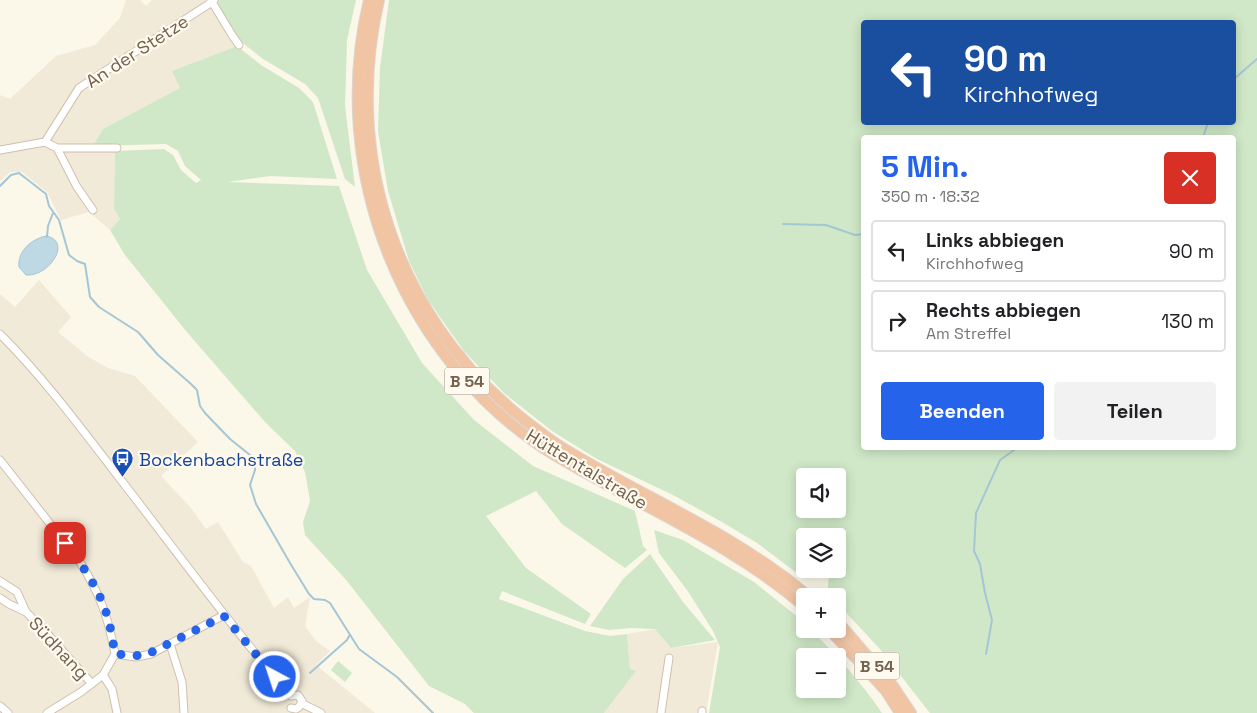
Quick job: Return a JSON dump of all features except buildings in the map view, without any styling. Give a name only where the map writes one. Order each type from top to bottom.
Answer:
[{"type":"highway","name":"Hüttentalstraße","points":[[369,0],[359,64],[359,145],[365,179],[376,223],[393,266],[412,305],[436,343],[463,377],[494,409],[523,432],[556,455],[699,534],[743,561],[796,600]]},
{"type":"highway","name":"Hüttentalstraße","points":[[379,0],[369,66],[368,112],[375,178],[386,220],[402,262],[421,300],[444,337],[471,370],[502,401],[562,448],[749,552],[797,588]]},
{"type":"highway","name":"B 54","points":[[846,631],[893,686],[911,713]]},
{"type":"highway","name":"B 54","points":[[837,638],[886,691],[900,713]]},
{"type":"street","name":"An der Stetze","points":[[45,142],[79,88],[212,1],[240,45]]},
{"type":"street","points":[[0,150],[45,142],[57,148],[117,148]]},
{"type":"street","points":[[57,148],[77,187],[93,210]]},
{"type":"street","points":[[0,334],[87,435],[224,616],[291,696]]},
{"type":"street","points":[[0,460],[89,576],[103,604],[115,654],[103,675],[47,713]]},
{"type":"street","name":"Südhang","points":[[0,581],[17,592],[26,612]]},
{"type":"street","name":"Südhang","points":[[0,598],[26,612],[92,684]]},
{"type":"street","points":[[115,654],[144,656],[224,616]]},
{"type":"street","points":[[170,644],[182,682],[184,713]]},
{"type":"street","points":[[661,713],[669,658]]},
{"type":"street","points":[[103,675],[112,689],[117,713]]},
{"type":"street","points":[[291,696],[298,695],[302,703],[321,713]]},
{"type":"street","points":[[291,696],[288,702],[290,710],[298,708],[302,703]]},
{"type":"street","points":[[0,706],[8,713]]},
{"type":"shaded area","points":[[126,0],[140,0],[146,6],[152,0],[218,0],[213,8],[237,46],[173,71],[181,88],[103,129],[115,146],[114,209],[120,219],[110,230],[89,212],[61,220],[47,192],[22,172],[10,172],[0,181],[0,95],[10,99],[56,56],[95,45],[120,18]]},
{"type":"shaded area","points":[[39,280],[71,317],[58,332],[87,356],[108,368],[135,376],[198,442],[161,476],[191,508],[206,529],[218,522],[243,562],[251,566],[274,608],[288,597],[294,608],[310,597],[305,626],[316,641],[330,651],[316,665],[375,713],[0,713],[0,294],[15,307]]},
{"type":"shaded area","points":[[656,629],[671,648],[718,642],[706,713],[604,713],[635,671],[630,670],[627,634]]},
{"type":"green space","points":[[218,0],[356,0],[347,40],[345,106],[355,187],[345,179],[318,98],[305,84],[263,59],[243,43],[233,31],[216,3]]},
{"type":"green space","points":[[389,0],[1257,0],[1257,713],[930,713],[879,648],[846,613],[846,588],[828,588],[828,578],[846,578],[846,528],[796,528],[796,572],[757,543],[722,522],[673,495],[597,459],[552,431],[504,393],[464,351],[428,300],[409,261],[388,191],[378,131],[380,68]]},
{"type":"green space","points":[[237,46],[261,65],[299,88],[313,102],[337,179],[270,176],[228,182],[339,186],[367,270],[422,363],[474,420],[533,466],[635,511],[643,546],[647,550],[625,568],[562,524],[536,491],[486,516],[526,568],[591,614],[585,624],[502,591],[499,599],[585,631],[610,636],[627,634],[630,669],[636,671],[604,713],[474,713],[465,704],[429,686],[347,581],[305,535],[303,522],[310,501],[305,472],[295,451],[265,422],[186,331],[125,255],[110,230],[120,219],[114,209],[115,151],[164,149],[173,155],[181,170],[196,183],[201,180],[185,166],[178,151],[166,144],[93,146],[103,129],[180,88],[172,71]]},
{"type":"green space","points":[[654,530],[683,540],[754,582],[796,616],[796,638],[819,638],[828,648],[796,648],[796,698],[846,698],[846,667],[882,713],[709,713],[720,647],[713,631],[687,590],[659,553]]},
{"type":"green space","points":[[650,554],[683,602],[715,640],[671,648],[655,629],[631,628],[609,630],[590,626],[623,579]]},
{"type":"green space","points":[[338,661],[352,673],[345,682],[331,670]]},
{"type":"water","points":[[46,236],[54,239],[58,244],[55,258],[43,270],[35,274],[26,275],[19,267],[20,256],[30,243]]},
{"type":"waterway","points":[[1236,77],[1257,59]]},
{"type":"waterway","points":[[1204,135],[1207,125]]},
{"type":"waterway","points":[[0,186],[11,175],[19,173],[46,194],[49,206],[59,220],[69,255],[85,264],[90,297],[99,307],[138,332],[158,355],[191,384],[197,390],[200,406],[205,413],[255,462],[255,470],[250,485],[256,504],[309,594],[314,599],[325,600],[330,603],[359,649],[397,677],[433,713]]},
{"type":"waterway","points":[[47,237],[48,226],[53,213]]},
{"type":"waterway","points":[[783,224],[826,225],[855,235],[861,234]]},
{"type":"waterway","points":[[986,654],[992,620],[980,564],[974,551],[976,513],[1000,460],[1014,450]]},
{"type":"waterway","points":[[310,673],[347,640],[349,636]]},
{"type":"place","name":"Bockenbachstraße","points":[[123,478]]},
{"type":"route","points":[[65,543],[89,576],[103,604],[115,654],[144,656],[151,654],[224,616],[275,677]]}]
